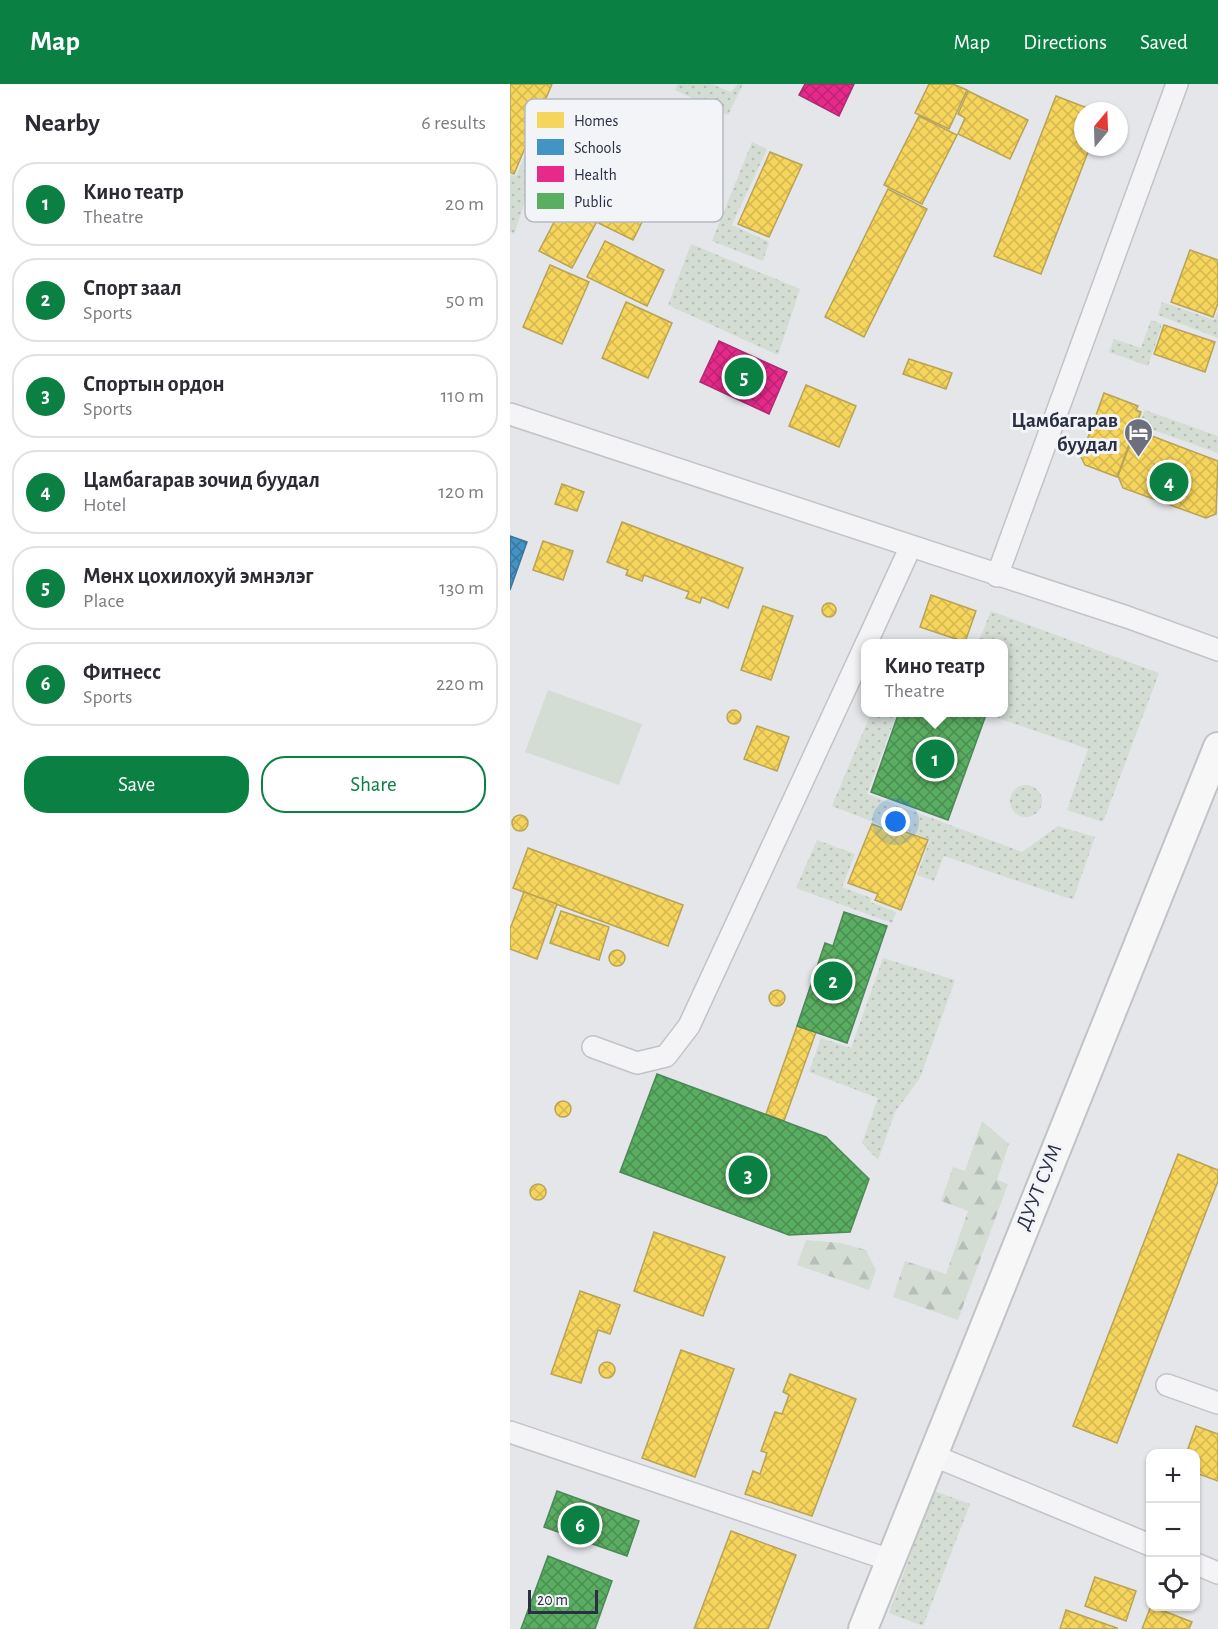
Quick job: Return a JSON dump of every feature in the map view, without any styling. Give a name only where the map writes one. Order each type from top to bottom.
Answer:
[{"type":"main road","name":"ДУУТ СУМ","points":[[863,1629],[1218,747]]},
{"type":"street","points":[[997,576],[1177,84]]},
{"type":"street","points":[[510,414],[910,548],[1127,617],[1218,650]]},
{"type":"street","points":[[868,639],[910,548]]},
{"type":"street","points":[[593,1047],[638,1063],[666,1056],[689,1026],[861,655]]},
{"type":"street","points":[[1167,1384],[1218,1403]]},
{"type":"street","points":[[510,1432],[890,1560]]},
{"type":"street","points":[[932,1455],[1146,1543]]},
{"type":"street","points":[[1200,1566],[1218,1573]]},
{"type":"green space","points":[[678,84],[711,84],[731,92],[738,84],[743,84],[728,115],[723,113],[723,99],[694,99],[675,90]]},
{"type":"green space","points":[[752,142],[767,149],[732,225],[769,242],[763,261],[712,241],[720,222],[723,222],[723,214]]},
{"type":"green space","points":[[525,156],[525,201],[514,234],[510,232],[510,174],[516,176]]},
{"type":"green space","points":[[691,244],[800,289],[778,355],[668,305]]},
{"type":"green space","points":[[1162,302],[1214,320],[1218,311],[1218,338],[1158,315]]},
{"type":"green space","points":[[1151,320],[1162,324],[1148,366],[1109,352],[1114,339],[1141,348]]},
{"type":"green space","points":[[1145,410],[1218,436],[1218,453],[1139,425]]},
{"type":"green space","points":[[991,611],[1159,673],[1103,822],[1067,810],[1088,749],[995,717],[1008,717],[1008,639],[980,639]]},
{"type":"green space","points":[[548,690],[642,724],[619,785],[525,752]]},
{"type":"green space","points":[[869,717],[896,717],[867,794],[1022,852],[1058,826],[1095,837],[1073,900],[944,856],[934,881],[917,875],[930,840],[901,828],[899,832],[832,806]]},
{"type":"green space","points":[[1026,785],[1037,790],[1042,801],[1037,812],[1026,817],[1015,812],[1010,801],[1015,790]]},
{"type":"green space","points":[[817,840],[855,854],[842,887],[871,898],[870,902],[896,912],[892,923],[796,888]]},
{"type":"green space","points":[[883,958],[955,980],[920,1078],[895,1112],[878,1160],[862,1143],[878,1098],[809,1072],[821,1038],[851,1048]]},
{"type":"green space","points":[[982,1121],[1009,1144],[997,1180],[1008,1184],[958,1320],[893,1297],[905,1261],[946,1274],[968,1211],[941,1201],[953,1167],[965,1171]]},
{"type":"green space","points":[[806,1240],[841,1243],[866,1250],[876,1270],[869,1290],[797,1265]]},
{"type":"green space","points":[[934,1491],[970,1504],[923,1626],[889,1613]]},
{"type":"building: Homes","points":[[510,84],[552,84],[546,99],[525,99],[525,148],[514,174],[510,172]]},
{"type":"building: Homes","points":[[929,84],[953,84],[967,90],[949,129],[915,113]]},
{"type":"building: Homes","points":[[968,91],[1028,120],[1010,159],[958,134],[965,118],[958,114]]},
{"type":"building: Homes","points":[[1056,96],[1074,103],[1074,156],[1087,156],[1041,274],[994,256]]},
{"type":"building: Homes","points":[[919,116],[957,135],[922,204],[884,185]]},
{"type":"building: Homes","points":[[770,152],[802,165],[769,237],[738,224]]},
{"type":"building: Homes","points":[[888,189],[927,209],[864,337],[825,317]]},
{"type":"building: Homes","points":[[554,222],[596,223],[572,268],[539,251]]},
{"type":"building: Homes","points":[[596,222],[642,222],[633,240]]},
{"type":"building: Homes","points":[[605,241],[664,270],[647,306],[587,277]]},
{"type":"building: Homes","points":[[1190,250],[1218,260],[1218,303],[1213,317],[1171,302]]},
{"type":"building: Homes","points":[[550,265],[589,282],[562,344],[523,327]]},
{"type":"building: Homes","points":[[626,302],[672,323],[648,378],[602,358]]},
{"type":"building: Homes","points":[[1164,325],[1215,342],[1205,372],[1154,354]]},
{"type":"building: Homes","points":[[909,359],[952,373],[946,389],[903,374]]},
{"type":"building: Homes","points":[[806,385],[856,406],[839,447],[789,426]]},
{"type":"building: Homes","points":[[1104,393],[1138,406],[1136,410],[1141,412],[1117,477],[1085,465],[1081,457]]},
{"type":"building: Homes","points":[[1144,433],[1218,461],[1216,514],[1206,518],[1123,488],[1118,476],[1132,439]]},
{"type":"building: Homes","points":[[562,484],[584,492],[577,511],[555,504]]},
{"type":"building: Homes","points":[[622,522],[743,568],[728,608],[702,597],[700,603],[686,598],[689,592],[644,575],[642,581],[626,575],[628,570],[607,562]]},
{"type":"building: Homes","points":[[543,541],[573,551],[563,580],[533,570]]},
{"type":"building: Homes","points":[[931,595],[976,611],[966,639],[956,639],[920,627]]},
{"type":"building: Homes","points":[[826,603],[832,603],[836,610],[832,617],[826,617],[822,613],[822,607]]},
{"type":"building: Homes","points":[[763,606],[793,616],[771,680],[741,670]]},
{"type":"building: Homes","points":[[731,710],[737,710],[741,717],[737,724],[731,724],[727,720],[727,714]]},
{"type":"building: Homes","points":[[757,726],[789,737],[777,771],[744,759]]},
{"type":"building: Homes","points":[[520,815],[526,817],[528,823],[526,829],[520,831],[514,829],[512,823],[514,817]]},
{"type":"building: Homes","points":[[872,824],[901,835],[903,831],[928,840],[901,910],[875,900],[878,894],[848,883]]},
{"type":"building: Homes","points":[[528,848],[683,905],[668,946],[513,888]]},
{"type":"building: Homes","points":[[524,892],[557,904],[537,959],[510,949],[510,929]]},
{"type":"building: Homes","points":[[561,911],[609,927],[599,960],[550,943]]},
{"type":"building: Homes","points":[[617,950],[623,952],[625,958],[623,964],[617,966],[611,964],[609,958],[611,952]]},
{"type":"building: Homes","points":[[777,990],[783,992],[785,998],[783,1004],[777,1006],[771,1004],[769,998],[771,992]]},
{"type":"building: Homes","points":[[797,1026],[816,1032],[784,1121],[766,1114]]},
{"type":"building: Homes","points":[[563,1101],[569,1103],[571,1109],[569,1115],[563,1117],[557,1115],[555,1109],[557,1103]]},
{"type":"building: Homes","points":[[1178,1154],[1218,1170],[1218,1181],[1117,1443],[1073,1426]]},
{"type":"building: Homes","points":[[538,1184],[544,1186],[546,1192],[544,1198],[538,1200],[532,1198],[530,1192],[532,1186]]},
{"type":"building: Homes","points":[[654,1232],[725,1257],[703,1316],[634,1291]]},
{"type":"building: Homes","points":[[580,1291],[620,1305],[610,1334],[598,1330],[581,1383],[551,1374]]},
{"type":"building: Homes","points":[[681,1350],[734,1369],[695,1477],[642,1458]]},
{"type":"building: Homes","points":[[607,1362],[613,1364],[615,1370],[613,1376],[607,1378],[601,1376],[599,1370],[601,1364]]},
{"type":"building: Homes","points":[[790,1374],[856,1399],[812,1516],[745,1494],[753,1471],[760,1474],[767,1453],[761,1451],[775,1412],[782,1414],[789,1395],[783,1392]]},
{"type":"building: Homes","points":[[1196,1426],[1218,1434],[1218,1481],[1200,1474],[1200,1449],[1188,1449]]},
{"type":"building: Homes","points":[[731,1531],[796,1555],[768,1629],[694,1629]]},
{"type":"building: Homes","points":[[1095,1577],[1136,1591],[1126,1621],[1085,1606]]},
{"type":"building: Homes","points":[[1066,1610],[1117,1628],[1117,1629],[1060,1629]]},
{"type":"building: Homes","points":[[1149,1611],[1164,1611],[1192,1622],[1189,1629],[1142,1629]]},
{"type":"building: Schools","points":[[510,536],[527,542],[510,590]]},
{"type":"building: Health","points":[[805,84],[854,84],[839,116],[799,95]]},
{"type":"building: Health","points":[[719,341],[787,372],[769,414],[700,382]]},
{"type":"building: Public","points":[[897,717],[985,717],[948,820],[871,792]]},
{"type":"building: Public","points":[[844,912],[887,926],[847,1043],[797,1026],[825,943],[833,946]]},
{"type":"building: Public","points":[[657,1074],[826,1137],[869,1179],[850,1232],[789,1235],[620,1172]]},
{"type":"building: Public","points":[[557,1491],[639,1521],[627,1556],[544,1527]]},
{"type":"building: Public","points":[[548,1556],[612,1581],[595,1629],[521,1629]]},
{"type":"place","name":"Мөнх цохилохуй эмнэлэг","points":[[744,377]]},
{"type":"place","name":"Цамбагарав буудал","points":[[1139,458]]},
{"type":"place","name":"Цамбагарав зочид буудал","points":[[1169,482]]},
{"type":"place","name":"Кино театр","points":[[935,759]]},
{"type":"place","name":"Спорт заал","points":[[833,981]]},
{"type":"place","name":"Спортын ордон","points":[[748,1175]]},
{"type":"place","name":"Фитнесс","points":[[580,1525]]}]
